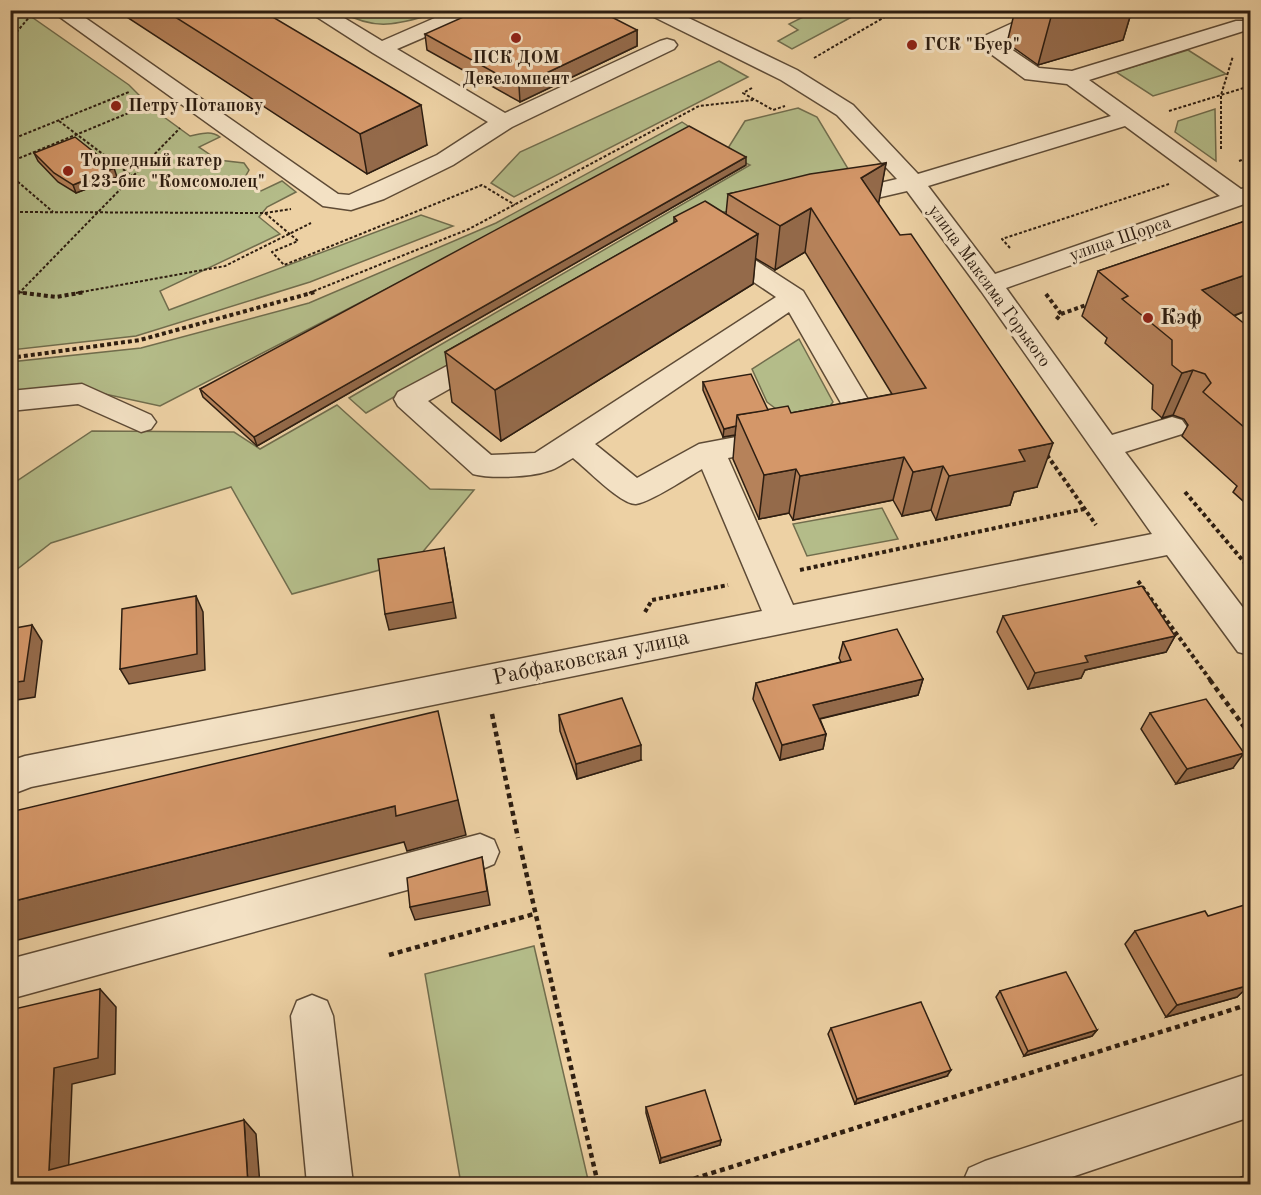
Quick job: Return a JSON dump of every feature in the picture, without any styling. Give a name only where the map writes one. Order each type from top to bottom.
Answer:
[{"type":"street","points":[[60,10],[202,111],[339,203],[351,203],[375,194],[445,160],[504,122],[668,45]]},
{"type":"street","points":[[316,10],[504,122]]},
{"type":"street","name":"улица Максима Горького","points":[[655,10],[765,62],[845,110],[913,183],[990,285],[1173,542],[1251,642]]},
{"type":"street","points":[[1059,10],[987,42],[1033,74],[1073,78],[1243,25]]},
{"type":"street","points":[[380,49],[465,11]]},
{"type":"street","points":[[1073,78],[1203,173],[1244,196]]},
{"type":"street","points":[[815,206],[913,183],[1128,118]]},
{"type":"street","name":"улица Щорса","points":[[990,285],[1244,196]]},
{"type":"street","points":[[575,443],[635,493],[710,451],[867,423],[794,297],[698,240],[722,227],[734,224]]},
{"type":"street","points":[[510,344],[408,399],[484,466],[541,464],[794,297]]},
{"type":"street","points":[[10,401],[82,394],[141,422]]},
{"type":"street","points":[[1105,448],[1172,427]]},
{"type":"street","points":[[710,451],[782,619]]},
{"type":"street","name":"Рабфаковская улица","points":[[10,779],[37,770],[1173,542]]},
{"type":"street","points":[[10,979],[480,852]]},
{"type":"street","points":[[312,1016],[330,1185]]},
{"type":"street","points":[[985,1185],[1251,1095]]},
{"type":"path","points":[[789,75],[822,53],[897,10]]},
{"type":"path","points":[[10,40],[29,16],[36,13]]},
{"type":"path","points":[[1061,314],[1002,239],[1221,167],[1221,95],[1243,25]]},
{"type":"path","points":[[1165,112],[1251,86]]},
{"type":"path","points":[[10,140],[59,121],[168,87]]},
{"type":"path","points":[[10,162],[76,134],[168,87]]},
{"type":"path","points":[[10,358],[140,340],[314,292],[469,229],[699,106],[754,100],[773,110],[795,103]]},
{"type":"path","points":[[21,291],[192,115],[202,111]]},
{"type":"path","points":[[59,121],[132,177]]},
{"type":"path","points":[[10,175],[54,212]]},
{"type":"path","points":[[10,212],[265,213],[298,241],[272,252],[284,265],[482,184],[515,205]]},
{"type":"path","points":[[10,291],[56,297],[225,266],[290,234]]},
{"type":"path","points":[[1050,327],[1061,314],[1095,302]]},
{"type":"path","points":[[1044,450],[1084,509],[1251,735]]},
{"type":"path","points":[[1183,490],[1251,569]]},
{"type":"path","points":[[643,618],[652,600],[1084,509]]},
{"type":"path","points":[[485,679],[534,914],[598,1185]]},
{"type":"path","points":[[389,955],[534,914]]},
{"type":"path","points":[[677,1185],[1251,1004]]},
{"type":"path","points":[[1223,1185],[1251,1176]]},
{"type":"green space","points":[[434,10],[438,13],[389,24],[366,22],[340,11]]},
{"type":"green space","points":[[12,11],[23,11],[129,85],[153,109],[190,136],[209,133],[220,137],[199,147],[218,160],[244,163],[249,170],[244,179],[261,191],[282,181],[296,192],[267,207],[259,217],[280,234],[160,291],[169,310],[421,215],[453,226],[310,282],[136,336],[11,350]]},
{"type":"green space","points":[[815,11],[863,11],[792,49],[778,41],[798,30],[789,24]]},
{"type":"green space","points":[[1188,50],[1226,74],[1153,96],[1116,72]]},
{"type":"green space","points":[[719,61],[748,77],[514,197],[491,183],[520,152]]},
{"type":"green space","points":[[798,108],[817,117],[859,187],[792,205],[714,213],[366,413],[349,398],[750,165],[725,153],[745,121]]},
{"type":"green space","points":[[1215,109],[1216,161],[1175,132],[1178,121]]},
{"type":"green space","points":[[682,122],[694,130],[160,406],[68,386],[11,394],[10,362],[141,348],[309,303],[496,223]]},
{"type":"green space","points":[[799,339],[833,402],[826,411],[788,418],[767,402],[752,369]]},
{"type":"green space","points":[[337,405],[430,489],[474,490],[416,560],[292,594],[231,487],[51,543],[11,574],[11,485],[92,431],[234,432],[260,449]]},
{"type":"green space","points":[[882,508],[898,539],[807,556],[793,524]]},
{"type":"green space","points":[[534,946],[589,1184],[461,1184],[425,974]]},
{"type":"building","points":[[164,10],[261,10],[421,105],[360,134]]},
{"type":"building","points":[[479,10],[598,10],[637,30],[519,86],[425,34]]},
{"type":"building","points":[[1041,10],[1075,10],[1051,17]]},
{"type":"building","points":[[689,126],[746,157],[254,437],[200,389]]},
{"type":"building","points":[[75,137],[114,168],[73,185],[54,173],[34,153]]},
{"type":"building","points":[[886,163],[861,178],[900,235],[911,234],[1053,443],[1019,450],[1025,461],[949,476],[943,466],[913,472],[904,457],[800,476],[796,469],[764,475],[737,415],[788,406],[791,413],[926,388],[811,208],[780,226],[728,194],[810,174]]},
{"type":"building","points":[[705,201],[758,234],[495,390],[445,352],[677,221],[674,217]]},
{"type":"building","points":[[1251,219],[1251,273],[1202,290],[1251,329],[1251,433],[1203,392],[1211,383],[1205,374],[1193,370],[1182,373],[1172,365],[1172,340],[1122,299],[1128,296],[1098,271]]},
{"type":"building","points":[[751,374],[768,410],[737,415],[736,426],[724,429],[703,382]]},
{"type":"building","points":[[444,548],[453,602],[385,614],[378,559]]},
{"type":"building","points":[[1142,586],[1175,636],[1085,656],[1088,662],[1035,673],[1003,616]]},
{"type":"building","points":[[196,596],[197,654],[120,669],[122,609]]},
{"type":"building","points":[[32,625],[24,681],[10,683],[10,629]]},
{"type":"building","points":[[897,629],[923,679],[813,705],[826,734],[782,745],[756,683],[851,660],[843,642]]},
{"type":"building","points":[[622,698],[641,745],[576,764],[559,715]]},
{"type":"building","points":[[1206,699],[1244,753],[1187,769],[1150,713]]},
{"type":"building","points":[[438,711],[458,800],[396,816],[395,806],[10,902],[10,812]]},
{"type":"building","points":[[482,857],[487,891],[410,907],[407,878]]},
{"type":"building","points":[[1251,903],[1251,974],[1244,976],[1250,985],[1177,1005],[1135,931],[1205,911],[1208,916]]},
{"type":"building","points":[[1066,972],[1097,1030],[1028,1051],[1000,991]]},
{"type":"building","points":[[100,989],[98,1058],[54,1068],[49,1170],[244,1120],[248,1185],[10,1185],[10,1010]]},
{"type":"building","points":[[921,1002],[951,1070],[857,1099],[831,1028]]},
{"type":"building","points":[[705,1090],[721,1140],[661,1158],[646,1107]]},
{"type":"place","name":"ПСК ДОМ Девеломпент","points":[[516,38]]},
{"type":"place","name":"ГСК \"Буер\"","points":[[912,45]]},
{"type":"place","name":"Петру Потапову","points":[[116,106]]},
{"type":"place","name":"Торпедный катер 123-бис \"Комсомолец\"","points":[[68,171]]},
{"type":"place","name":"Кэф","points":[[1148,318]]}]
